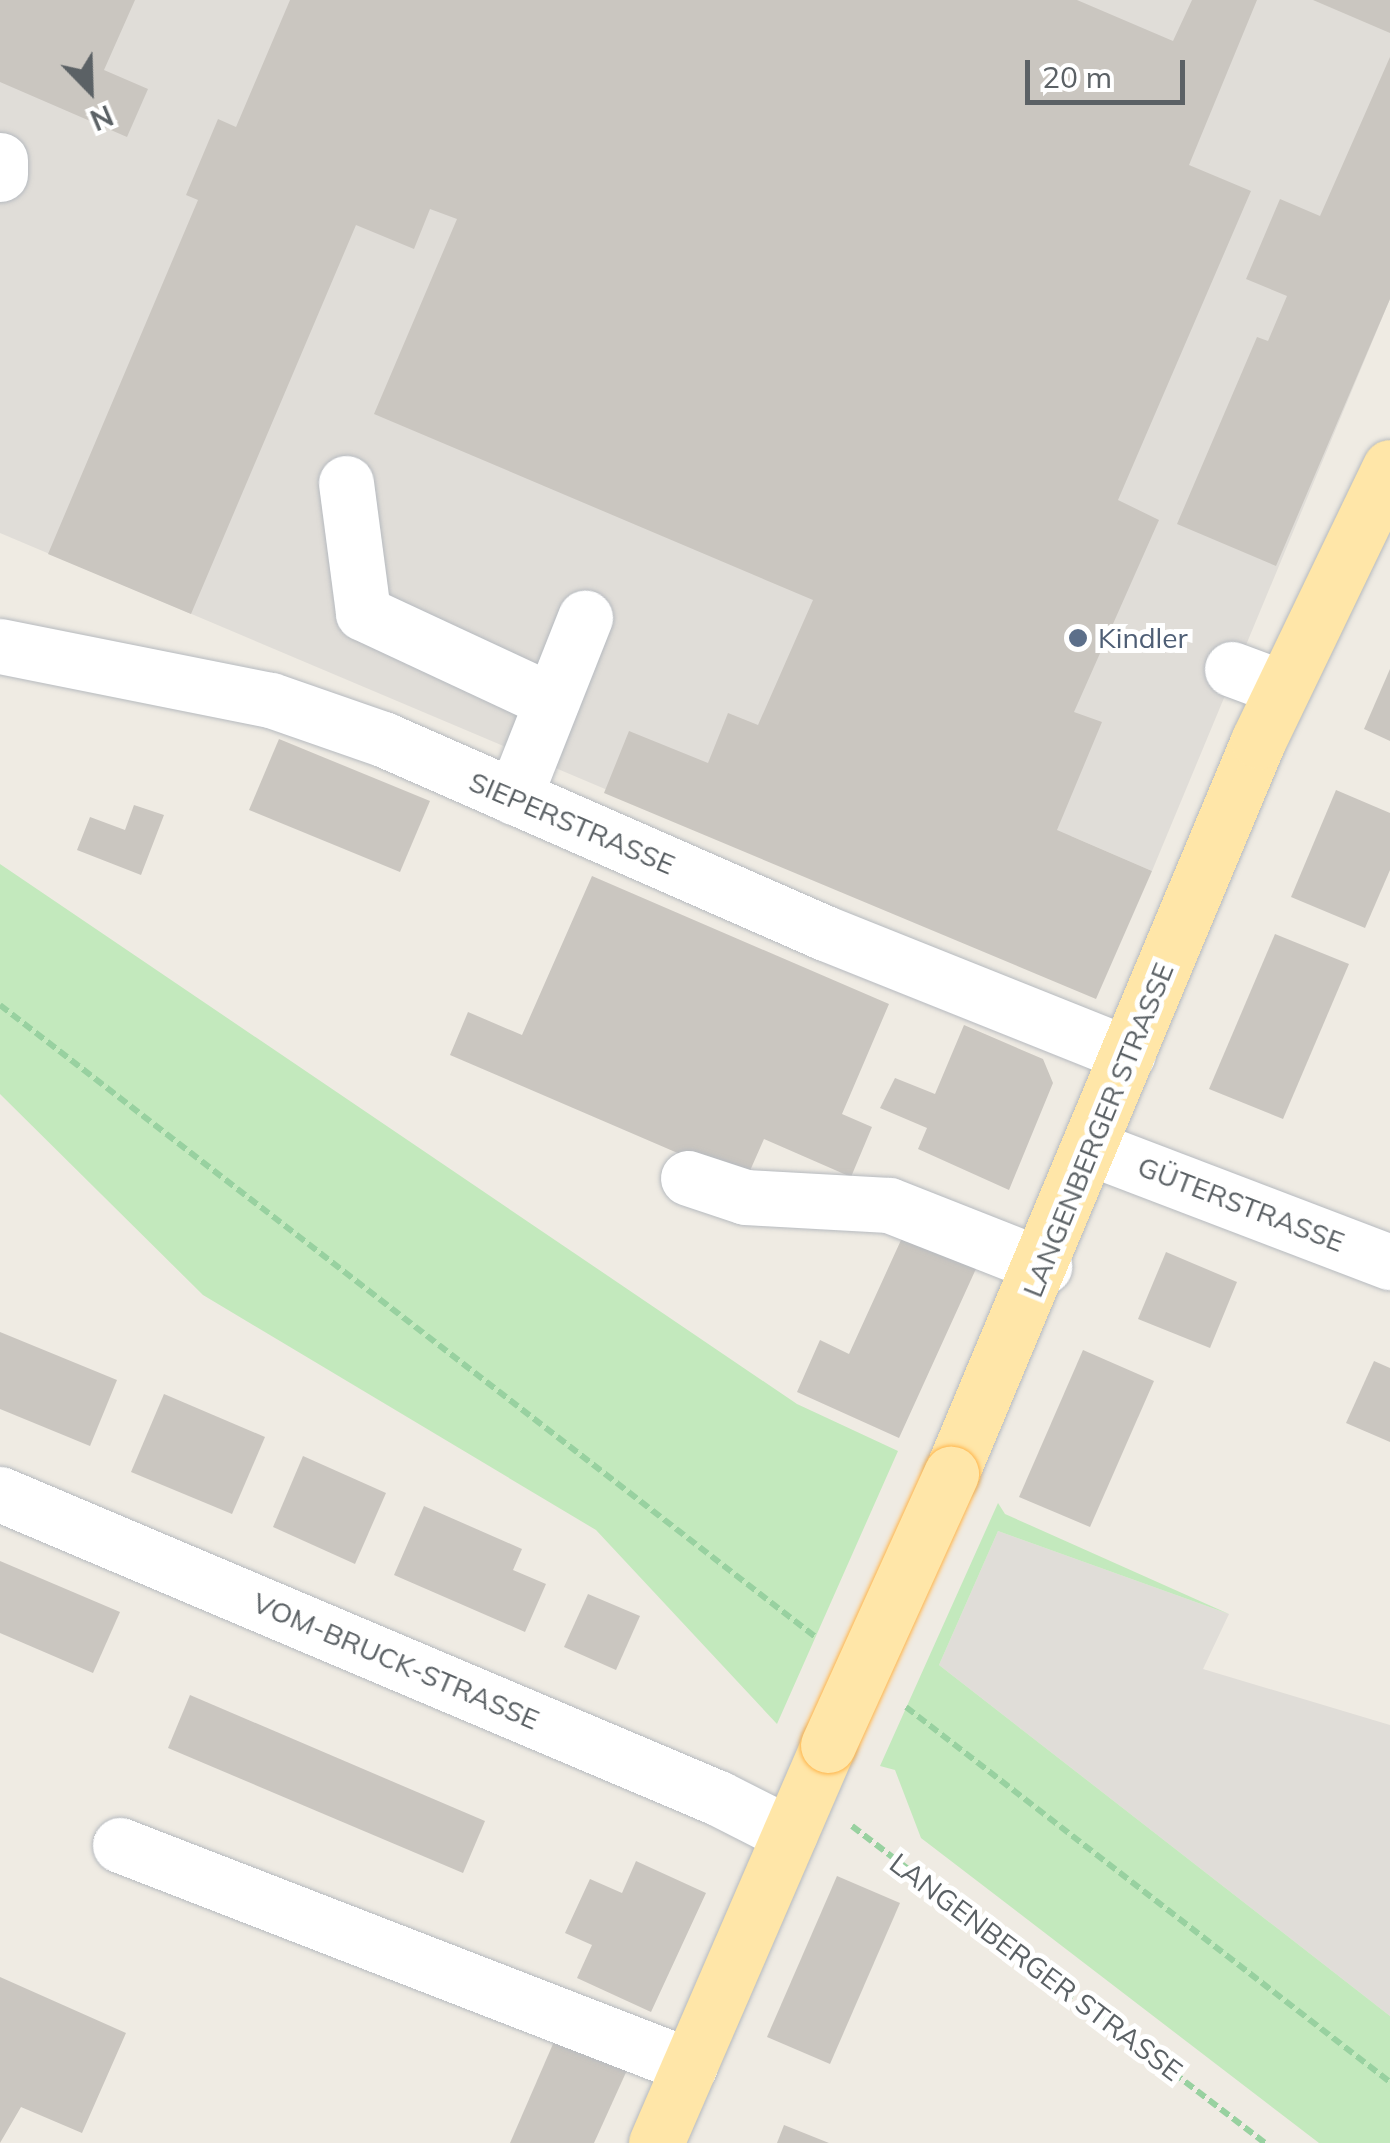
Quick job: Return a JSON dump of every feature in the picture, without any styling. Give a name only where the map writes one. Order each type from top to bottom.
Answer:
[{"type":"main road","name":"LANGENBERGER STRASSE","points":[[656,2143],[808,1790],[1044,1266],[1128,1054],[1283,688],[1390,467]]},
{"type":"street","points":[[0,160],[0,174]]},
{"type":"street","points":[[346,482],[363,613],[552,701]]},
{"type":"street","points":[[514,797],[585,618]]},
{"type":"street","name":"SIEPERSTRASSE","points":[[0,646],[271,700],[514,797],[1128,1054]]},
{"type":"street","points":[[1232,669],[1283,688]]},
{"type":"street","name":"GÜTERSTRASSE","points":[[1091,1148],[1390,1262]]},
{"type":"street","points":[[688,1178],[745,1198],[889,1205],[1044,1266]]},
{"type":"street","name":"VOM-BRUCK-STRASSE","points":[[0,1494],[718,1798],[808,1790]]},
{"type":"street","points":[[120,1845],[690,2066]]},
{"type":"path","points":[[0,1005],[832,1650]]},
{"type":"path","points":[[893,1696],[1390,2082]]},
{"type":"path","name":"LANGENBERGER STRASSE","points":[[808,1790],[1265,2143]]},
{"type":"shaded area","points":[[0,0],[1390,0],[1390,299],[1152,871],[1071,836],[1014,962],[0,533]]},
{"type":"shaded area","points":[[998,1531],[1229,1614],[1203,1669],[1390,1725],[1390,2016],[939,1665]]},
{"type":"green space","points":[[0,864],[797,1404],[898,1451],[777,1724],[596,1530],[203,1295],[0,1094]]},
{"type":"green space","points":[[998,1503],[1005,1514],[1229,1614],[998,1531],[939,1665],[1390,2016],[1390,2143],[1319,2143],[921,1838],[895,1770],[880,1766]]},
{"type":"building","points":[[0,0],[135,0],[104,70],[148,89],[127,137],[0,82]]},
{"type":"building","points":[[290,0],[1077,0],[1173,41],[1192,0],[1257,0],[1189,165],[1251,191],[1118,500],[1159,520],[1074,712],[1102,722],[1057,830],[1152,871],[1096,999],[604,793],[629,731],[708,763],[728,713],[758,725],[813,600],[374,414],[457,219],[430,209],[414,249],[356,225],[191,614],[48,554],[198,200],[186,195],[218,119],[236,127]]},
{"type":"building","points":[[1313,0],[1390,0],[1390,33]]},
{"type":"building","points":[[1390,57],[1390,299],[1276,566],[1177,524],[1257,337],[1268,341],[1287,296],[1246,279],[1280,199],[1320,216]]},
{"type":"building","points":[[1390,669],[1390,741],[1364,729]]},
{"type":"building","points":[[279,739],[430,801],[400,872],[249,810]]},
{"type":"building","points":[[1336,790],[1390,813],[1390,870],[1365,928],[1291,897]]},
{"type":"building","points":[[134,805],[164,815],[141,875],[77,850],[90,817],[125,830]]},
{"type":"building","points":[[592,876],[889,1004],[842,1114],[872,1127],[851,1177],[764,1139],[745,1182],[450,1055],[468,1012],[522,1035]]},
{"type":"building","points":[[1275,934],[1349,964],[1283,1119],[1209,1089]]},
{"type":"building","points":[[964,1025],[1043,1059],[1053,1083],[1009,1190],[918,1149],[927,1128],[880,1108],[895,1078],[935,1094]]},
{"type":"building","points":[[912,1216],[985,1249],[899,1438],[797,1392],[820,1340],[849,1354]]},
{"type":"building","points":[[1166,1252],[1237,1282],[1210,1348],[1138,1319]]},
{"type":"building","points":[[0,1332],[117,1380],[90,1446],[0,1409]]},
{"type":"building","points":[[1083,1350],[1154,1381],[1090,1527],[1019,1497]]},
{"type":"building","points":[[1374,1361],[1390,1368],[1390,1442],[1346,1423]]},
{"type":"building","points":[[164,1394],[265,1437],[232,1514],[131,1472]]},
{"type":"building","points":[[303,1456],[386,1493],[355,1564],[273,1527]]},
{"type":"building","points":[[424,1506],[522,1549],[513,1570],[546,1584],[525,1632],[394,1575]]},
{"type":"building","points":[[0,1561],[120,1612],[93,1673],[0,1633]]},
{"type":"building","points":[[588,1594],[640,1616],[616,1670],[564,1647]]},
{"type":"building","points":[[190,1695],[485,1821],[463,1873],[168,1748]]},
{"type":"building","points":[[636,1861],[706,1893],[651,2012],[577,1978],[592,1945],[565,1933],[590,1879],[622,1893]]},
{"type":"building","points":[[837,1876],[900,1903],[830,2064],[767,2037]]},
{"type":"building","points":[[0,1977],[126,2033],[82,2133],[21,2107],[0,2143]]},
{"type":"building","points":[[556,2037],[628,2068],[594,2143],[510,2143]]},
{"type":"building","points":[[784,2125],[829,2143],[777,2143]]},
{"type":"place","name":"Kindler","points":[[1078,638]]}]
